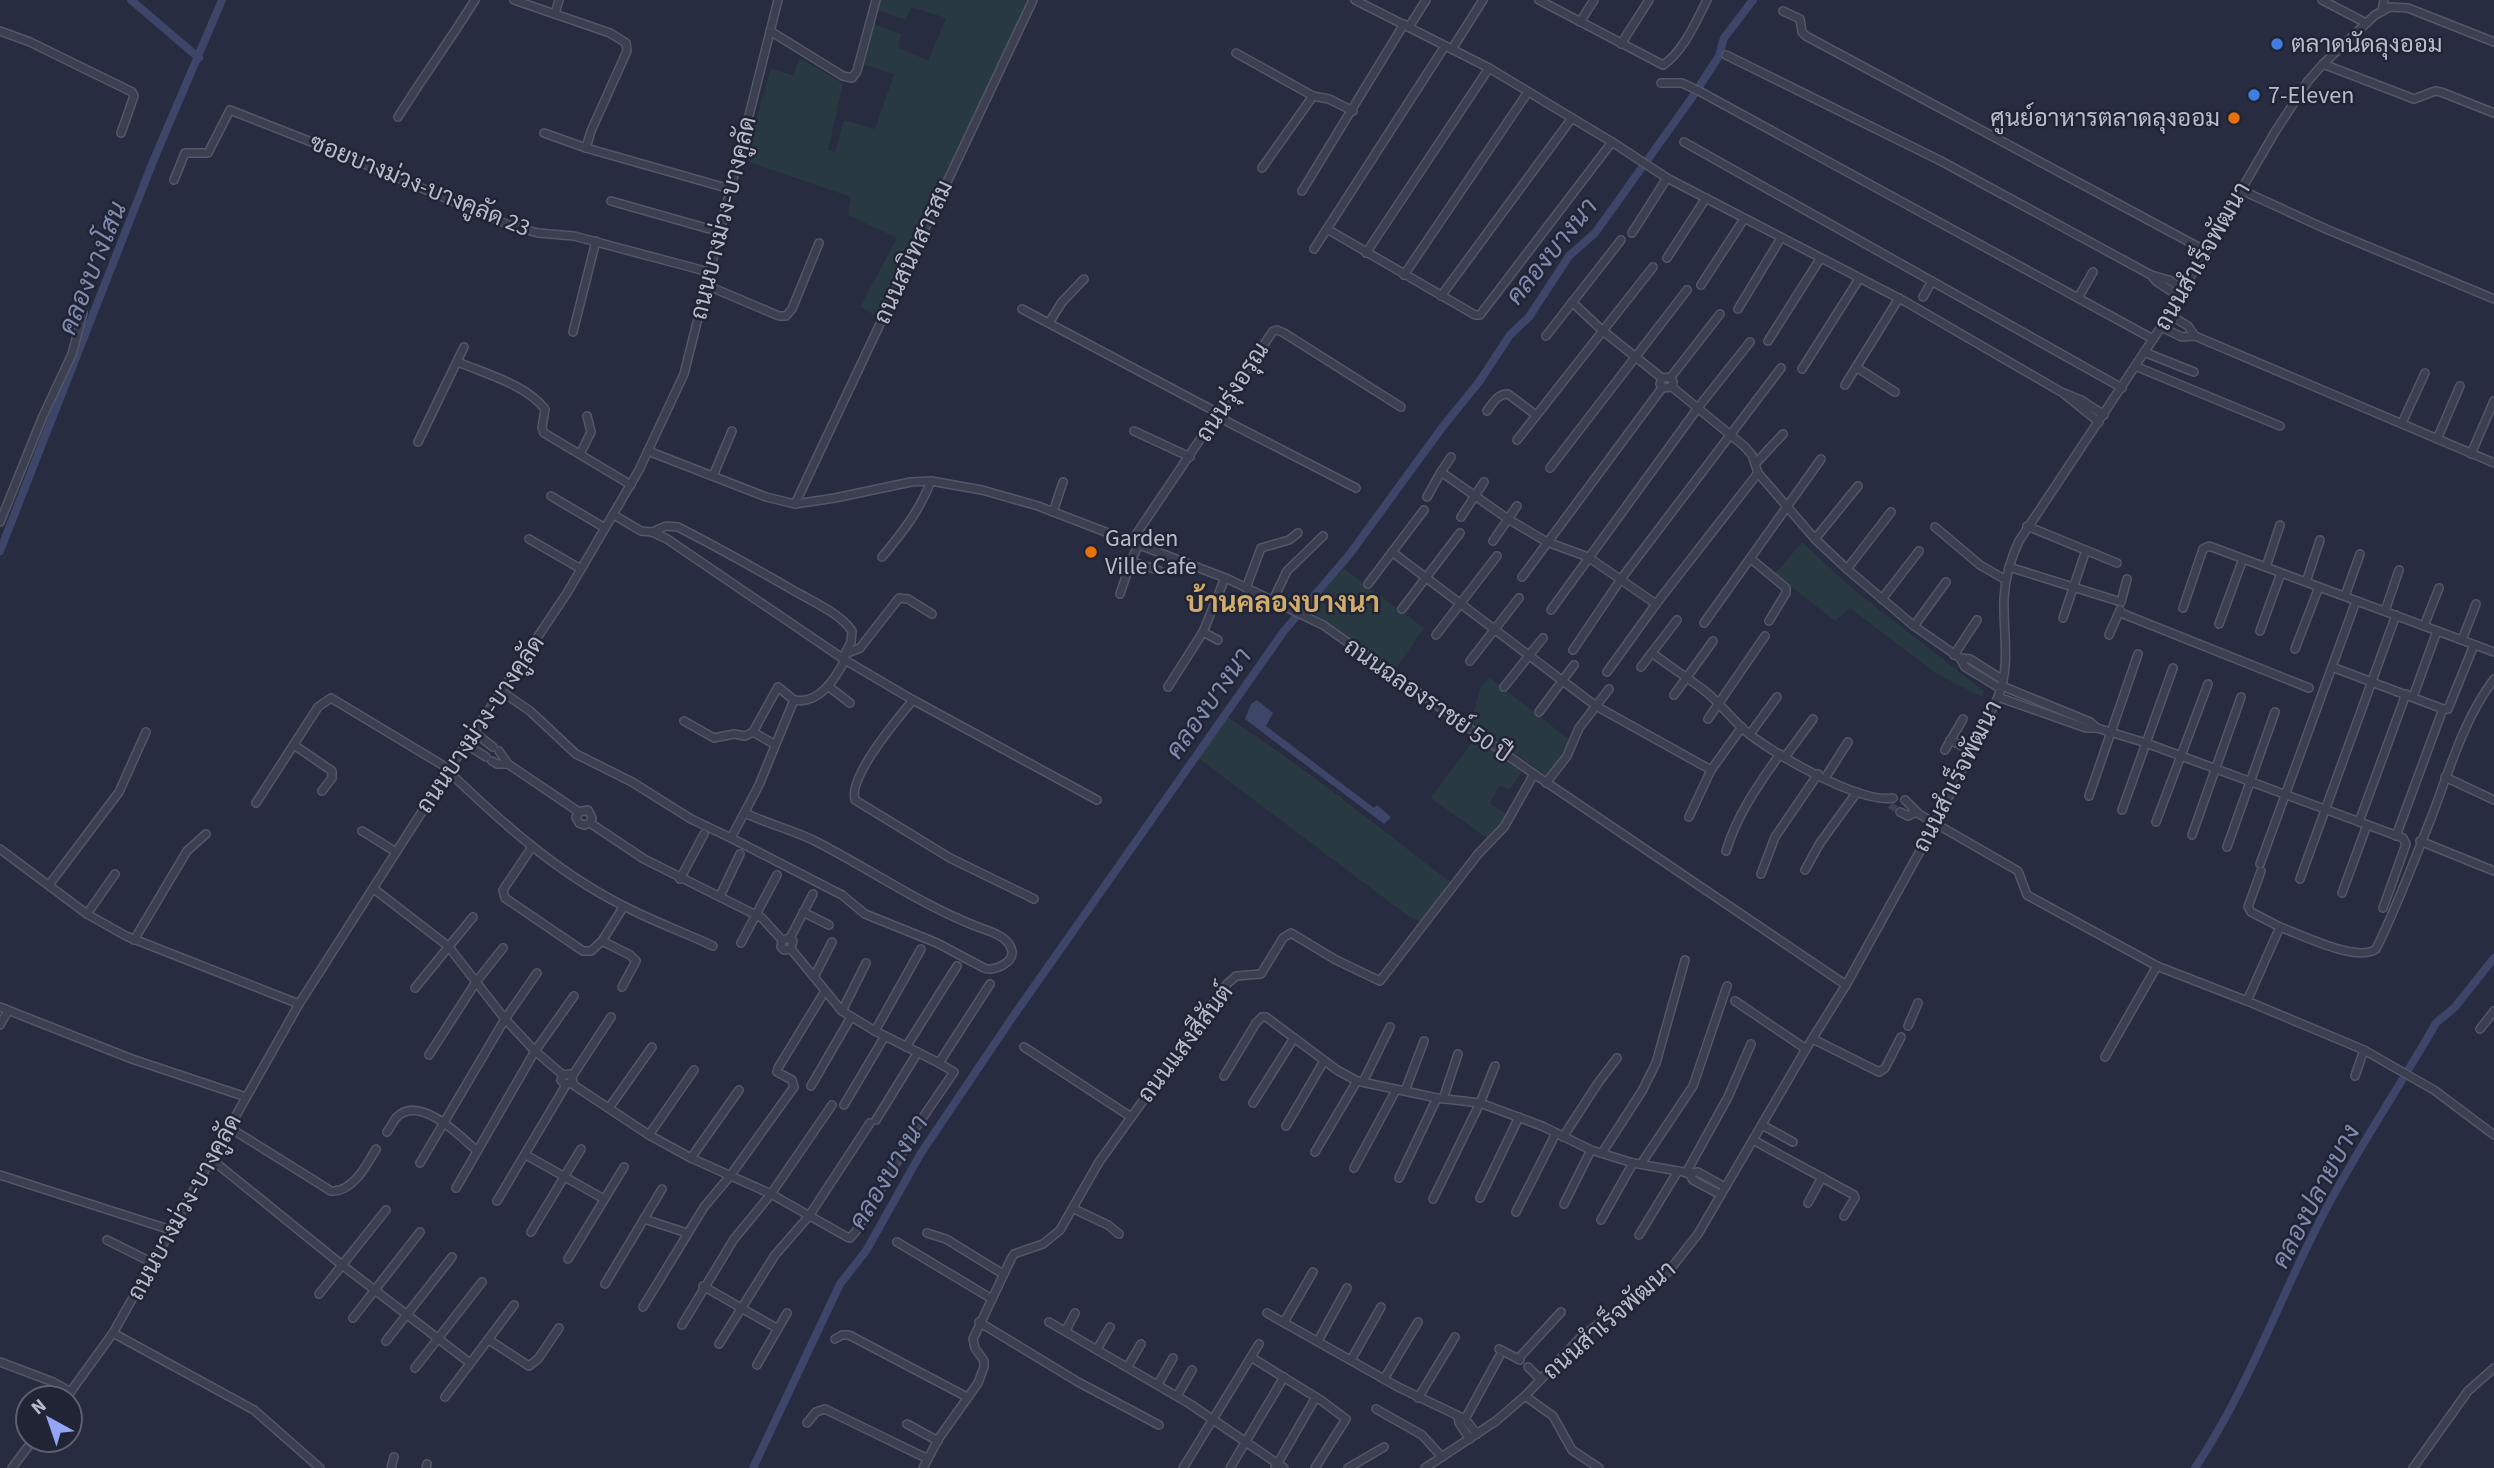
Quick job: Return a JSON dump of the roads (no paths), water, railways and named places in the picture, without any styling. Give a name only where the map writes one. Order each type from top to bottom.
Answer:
[{"type":"street","points":[[398,117],[475,0]]},
{"type":"street","points":[[514,0],[610,33],[622,39],[627,47],[586,148]]},
{"type":"street","points":[[555,14],[559,0]]},
{"type":"street","name":"ถนนบางม่วง-บางคูลัด","points":[[77,1384],[113,1333],[299,1004],[448,770],[581,569],[631,485],[684,374],[778,0]]},
{"type":"street","points":[[770,31],[843,76],[852,78],[857,71],[876,0]]},
{"type":"street","name":"ถนนสนิทสารสม","points":[[795,504],[1032,0]]},
{"type":"street","points":[[1355,0],[1370,3],[1489,68],[1667,178],[1899,298],[2063,393],[2073,395],[2101,418]]},
{"type":"street","points":[[1302,191],[1407,25],[1426,0]]},
{"type":"street","points":[[1314,249],[1483,0]]},
{"type":"street","points":[[1539,0],[1660,64],[1666,64],[1688,36],[1707,0]]},
{"type":"street","points":[[1580,22],[1594,0]]},
{"type":"street","points":[[1621,44],[1649,0]]},
{"type":"street","points":[[2322,0],[2366,23]]},
{"type":"street","points":[[2382,11],[2384,0]]},
{"type":"street","points":[[2382,11],[2390,7],[2408,8],[2494,42]]},
{"type":"street","points":[[1783,11],[1800,19],[1802,32],[1806,36],[2206,251]]},
{"type":"street","name":"ถนนสำเร็จพัฒนา","points":[[1425,1468],[1496,1421],[1525,1396],[1581,1337],[1668,1272],[1698,1234],[1846,985],[1932,822],[1961,745],[2001,688],[2006,580],[2027,526],[2161,327],[2297,96],[2323,64],[2382,11]]},
{"type":"street","points":[[0,31],[40,47],[132,92],[134,96],[121,133]]},
{"type":"street","points":[[1236,53],[1313,96],[1329,99],[1353,111]]},
{"type":"street","points":[[1726,55],[1941,161],[2151,275],[2160,276],[2181,293]]},
{"type":"street","points":[[2323,64],[2414,99],[2435,91],[2441,92],[2494,113]]},
{"type":"street","points":[[1366,253],[1489,68]]},
{"type":"street","points":[[1661,83],[1682,83],[2153,339]]},
{"type":"street","points":[[1404,275],[1528,92]]},
{"type":"street","points":[[1262,168],[1313,96]]},
{"type":"street","name":"ซอยบางม่วง-บางคูลัด 23","points":[[174,180],[186,153],[208,153],[230,110],[509,225],[529,231],[563,233],[709,272]]},
{"type":"street","points":[[1441,296],[1572,118]]},
{"type":"street","points":[[544,133],[586,148],[730,189]]},
{"type":"street","points":[[1327,229],[1475,315],[1485,310],[1612,142]]},
{"type":"street","points":[[1684,142],[2122,388]]},
{"type":"street","points":[[1632,233],[1667,178]]},
{"type":"street","points":[[2241,190],[2326,229],[2494,299]]},
{"type":"street","points":[[1667,258],[1706,198]]},
{"type":"street","points":[[611,201],[720,232]]},
{"type":"street","points":[[1701,285],[1744,219]]},
{"type":"street","points":[[1738,309],[1781,238]]},
{"type":"street","points":[[1546,336],[1621,240]]},
{"type":"street","points":[[573,332],[596,241]]},
{"type":"street","points":[[706,285],[779,316],[786,316],[792,309],[819,243]]},
{"type":"street","points":[[1768,341],[1820,259]]},
{"type":"street","points":[[1517,440],[1653,267]]},
{"type":"street","points":[[2078,299],[2093,272]]},
{"type":"street","points":[[1049,323],[1062,302],[1084,279]]},
{"type":"street","points":[[1802,369],[1859,279]]},
{"type":"street","points":[[1923,297],[1932,281]]},
{"type":"street","points":[[1550,468],[1686,290]]},
{"type":"street","points":[[1844,386],[1899,298]]},
{"type":"street","points":[[1572,302],[1634,356],[1673,382],[1672,387]]},
{"type":"street","points":[[1022,309],[1218,413],[1228,422],[1356,488]]},
{"type":"street","points":[[0,522],[43,416],[72,354],[83,313]]},
{"type":"street","points":[[1522,577],[1662,387],[1660,384],[1720,314]]},
{"type":"street","points":[[2168,314],[2189,326],[2195,336]]},
{"type":"street","points":[[2161,327],[2182,337],[2195,336],[2494,463]]},
{"type":"street","name":"ถนนรุ่งอรุณ","points":[[1120,594],[1135,543],[1269,336],[1277,330],[1401,407]]},
{"type":"street","points":[[1551,610],[1697,409],[1750,342]]},
{"type":"street","points":[[418,442],[464,347]]},
{"type":"street","points":[[2144,352],[2194,372]]},
{"type":"street","points":[[458,362],[537,399],[545,409],[542,431],[631,485]]},
{"type":"street","points":[[2135,366],[2280,426]]},
{"type":"street","points":[[1573,650],[1621,579],[1781,368]]},
{"type":"street","points":[[1856,368],[1895,392]]},
{"type":"street","points":[[2402,423],[2425,373]]},
{"type":"street","points":[[2437,439],[2460,386]]},
{"type":"street","points":[[1662,387],[1672,387]]},
{"type":"street","points":[[1672,387],[1752,454],[1758,473],[1815,539],[1914,626],[1957,657],[1969,659],[2001,688],[2057,718],[2086,729],[2096,727]]},
{"type":"street","points":[[1487,411],[1497,398],[1508,394],[1536,415]]},
{"type":"street","points":[[2471,454],[2494,401]]},
{"type":"street","points":[[580,454],[591,432],[587,416]]},
{"type":"street","points":[[713,476],[732,431]]},
{"type":"street","points":[[1134,431],[1190,457]]},
{"type":"street","points":[[1756,463],[1783,434]]},
{"type":"street","name":"ถนนฉลองราชย์ 50 ปี","points":[[648,451],[766,497],[795,504],[911,482],[931,481],[982,490],[1053,512],[1226,578],[1323,625],[1546,783],[1846,985]]},
{"type":"street","points":[[1427,497],[1451,457]]},
{"type":"street","points":[[1704,623],[1821,459]]},
{"type":"street","points":[[1441,472],[1508,520],[1547,542],[1588,557],[1656,604]]},
{"type":"street","points":[[1607,672],[1758,473]]},
{"type":"street","points":[[882,557],[922,503],[931,481]]},
{"type":"street","points":[[1053,512],[1063,482]]},
{"type":"street","points":[[1461,517],[1484,482]]},
{"type":"street","points":[[1815,539],[1858,486]]},
{"type":"street","points":[[551,496],[606,528]]},
{"type":"street","points":[[1493,541],[1517,506]]},
{"type":"street","points":[[1368,584],[1424,510]]},
{"type":"street","points":[[1847,569],[1891,512]]},
{"type":"street","points":[[614,515],[641,531],[667,538],[913,700],[1097,800]]},
{"type":"street","points":[[652,532],[666,526],[678,527],[753,566],[816,604],[852,631],[852,642],[828,686],[817,696],[802,701],[794,700],[778,687],[753,732],[745,736],[734,734],[714,738],[684,721]]},
{"type":"street","points":[[2027,526],[2116,563]]},
{"type":"street","points":[[2266,568],[2280,526]]},
{"type":"street","points":[[1935,527],[1980,565],[2006,580]]},
{"type":"street","points":[[1246,587],[1261,548],[1289,540],[1298,533]]},
{"type":"street","points":[[1402,609],[1460,533]]},
{"type":"street","points":[[1273,600],[1287,571],[1323,536]]},
{"type":"street","points":[[529,540],[581,569]]},
{"type":"street","points":[[2306,582],[2320,540]]},
{"type":"street","points":[[2183,608],[2206,547],[2494,652]]},
{"type":"street","points":[[1882,599],[1919,551]]},
{"type":"street","points":[[1392,552],[1596,706],[1711,770]]},
{"type":"street","points":[[2345,596],[2360,554]]},
{"type":"street","points":[[1436,635],[1497,556]]},
{"type":"street","points":[[2063,618],[2084,556]]},
{"type":"street","points":[[1751,559],[1786,588],[1786,593],[1769,621]]},
{"type":"street","points":[[2219,624],[2243,559]]},
{"type":"street","points":[[1131,561],[1160,571]]},
{"type":"street","points":[[2009,567],[2121,602]]},
{"type":"street","points":[[2385,611],[2399,570]]},
{"type":"street","points":[[2260,631],[2281,573]]},
{"type":"street","points":[[1168,687],[1203,632],[1226,578]]},
{"type":"street","points":[[2109,635],[2120,613],[2127,579]]},
{"type":"street","points":[[1914,626],[1946,582]]},
{"type":"street","points":[[2295,649],[2319,587]]},
{"type":"street","points":[[2424,626],[2439,588]]},
{"type":"street","points":[[844,657],[860,648],[899,598],[908,599],[932,614]]},
{"type":"street","points":[[1470,661],[1519,598]]},
{"type":"street","points":[[2356,601],[2285,795],[2248,907],[2251,912],[2280,927],[2355,954],[2373,952],[2380,942],[2467,727],[2494,679]]},
{"type":"street","points":[[2462,640],[2476,604]]},
{"type":"street","points":[[2120,613],[2309,688]]},
{"type":"street","points":[[2300,879],[2396,615]]},
{"type":"street","points":[[1641,667],[1677,620]]},
{"type":"street","points":[[1957,657],[1977,620]]},
{"type":"street","points":[[2342,893],[2363,824],[2409,696],[2437,631]]},
{"type":"street","points":[[1203,632],[1218,640]]},
{"type":"street","points":[[1708,719],[1766,636]]},
{"type":"street","points":[[1504,687],[1543,638]]},
{"type":"street","points":[[1674,695],[1713,641]]},
{"type":"street","points":[[2332,667],[2448,709],[2452,705],[2474,645]]},
{"type":"street","points":[[1652,653],[1720,704],[1750,734],[1782,755],[1857,792],[1889,801]]},
{"type":"street","points":[[2089,796],[2138,654]]},
{"type":"street","points":[[1539,712],[1574,665]]},
{"type":"street","points":[[2122,810],[2173,668]]},
{"type":"street","points":[[2156,822],[2208,684]]},
{"type":"street","points":[[828,686],[850,703]]},
{"type":"street","points":[[2001,688],[2060,709],[2096,727],[2403,838],[2406,844],[2383,908]]},
{"type":"street","points":[[1546,783],[1567,756],[1579,728],[1609,689]]},
{"type":"street","points":[[501,691],[530,711],[576,754],[632,782],[691,819],[842,895],[865,914],[937,943],[990,971],[1011,956],[1012,951],[1008,944],[995,933],[961,920],[813,840],[745,813]]},
{"type":"street","points":[[1750,734],[1777,697]]},
{"type":"street","points":[[2192,835],[2241,697]]},
{"type":"street","points":[[256,803],[318,707],[331,698],[448,770],[532,847],[575,877],[624,906],[713,946]]},
{"type":"street","points":[[731,838],[759,785],[794,700]]},
{"type":"street","points":[[913,700],[878,743],[854,791],[855,800],[950,858],[1034,900]]},
{"type":"street","points":[[2057,718],[2060,709]]},
{"type":"street","points":[[2396,836],[2443,709]]},
{"type":"street","points":[[2227,847],[2275,712]]},
{"type":"street","points":[[1726,851],[1740,816],[1782,755],[1814,719]]},
{"type":"street","points":[[1945,750],[1961,745],[1963,719]]},
{"type":"street","points":[[1689,817],[1711,770],[1742,727]]},
{"type":"street","points":[[49,885],[123,786],[146,732]]},
{"type":"street","points":[[474,732],[496,749],[508,764],[579,811],[583,809],[591,813],[590,823],[644,859],[756,915],[786,939]]},
{"type":"street","points":[[753,732],[774,744]]},
{"type":"street","points":[[1761,874],[1775,837],[1848,741]]},
{"type":"street","points":[[466,744],[497,764],[508,764]]},
{"type":"street","points":[[294,745],[332,771],[332,778],[322,791]]},
{"type":"street","name":"ถนนแสงสีสันต์","points":[[979,1322],[1014,1254],[1052,1238],[1060,1230],[1099,1162],[1227,984],[1236,976],[1261,974],[1287,933],[1294,934],[1376,981],[1383,978],[1478,854],[1504,827],[1534,774]]},
{"type":"street","points":[[2445,777],[2494,800]]},
{"type":"street","points":[[1805,870],[1857,792]]},
{"type":"street","points":[[1905,800],[1917,813],[2018,871],[2027,895],[2157,966],[2364,1050],[2434,1090],[2494,1135]]},
{"type":"street","points":[[1899,812],[1908,816],[1917,813]]},
{"type":"street","points":[[362,831],[396,852]]},
{"type":"street","points":[[134,940],[187,851],[206,834]]},
{"type":"street","points":[[680,879],[704,834]]},
{"type":"street","points":[[2420,841],[2494,871]]},
{"type":"street","points":[[532,847],[503,890],[505,898],[583,951],[591,951],[602,941],[624,906]]},
{"type":"street","points":[[0,849],[88,914],[134,940],[299,1004]]},
{"type":"street","points":[[720,896],[740,854]]},
{"type":"street","points":[[88,914],[115,874]]},
{"type":"street","points":[[741,943],[777,875]]},
{"type":"street","points":[[374,889],[448,946],[505,1019],[535,1051],[563,1074],[569,1073],[570,1081],[649,1135],[691,1158],[771,1194],[850,1238],[954,1072],[874,1031],[842,1011],[791,949],[784,950],[781,947],[813,894]]},
{"type":"street","points":[[803,912],[829,925]]},
{"type":"street","points":[[415,988],[473,917]]},
{"type":"street","points":[[2247,1001],[2280,927]]},
{"type":"street","points":[[602,941],[630,955],[636,961],[622,987]]},
{"type":"street","points":[[814,977],[832,942]]},
{"type":"street","points":[[429,1055],[476,982],[503,948]]},
{"type":"street","points":[[874,1031],[921,949]]},
{"type":"street","points":[[1602,1153],[1642,1091],[1656,1063],[1685,960]]},
{"type":"street","points":[[842,1011],[866,963]]},
{"type":"street","points":[[906,1047],[957,966]]},
{"type":"street","points":[[2105,1057],[2157,966]]},
{"type":"street","points":[[421,1163],[505,1019],[537,973]]},
{"type":"street","points":[[939,1063],[990,984]]},
{"type":"street","points":[[1601,1220],[1693,1086],[1727,986]]},
{"type":"street","points":[[643,1307],[704,1206],[730,1176],[794,1087],[792,1080],[777,1070],[825,991]]},
{"type":"street","points":[[456,1188],[535,1051],[574,996]]},
{"type":"street","points":[[1735,1001],[1806,1049]]},
{"type":"street","points":[[1908,1026],[1918,1003]]},
{"type":"street","points":[[0,1007],[132,1059],[246,1097]]},
{"type":"street","points":[[0,1025],[8,1011]]},
{"type":"street","points":[[2480,1029],[2494,1011]]},
{"type":"street","points":[[497,1201],[611,1017]]},
{"type":"street","points":[[811,1086],[851,1017]]},
{"type":"street","points":[[1224,1076],[1262,1017],[1270,1019],[1324,1061],[1360,1081],[1401,1091],[1480,1103],[1520,1117],[1591,1150],[1637,1164],[1698,1172],[1725,1187]]},
{"type":"street","points":[[1315,1152],[1390,1027]]},
{"type":"street","points":[[844,1105],[885,1036]]},
{"type":"street","points":[[1813,1039],[1879,1072],[1885,1068],[1901,1037]]},
{"type":"street","points":[[1253,1103],[1294,1038]]},
{"type":"street","points":[[1354,1168],[1401,1091],[1424,1041]]},
{"type":"street","points":[[1639,1235],[1684,1172],[1728,1097],[1751,1044]]},
{"type":"street","points":[[609,1108],[652,1047]]},
{"type":"street","points":[[1024,1047],[1131,1116]]},
{"type":"street","points":[[2355,1076],[2364,1050]]},
{"type":"street","points":[[719,1344],[775,1255],[809,1216],[918,1052]]},
{"type":"street","points":[[1399,1178],[1440,1098],[1458,1054]]},
{"type":"street","points":[[1516,1212],[1559,1135],[1617,1058]]},
{"type":"street","points":[[1286,1126],[1324,1061]]},
{"type":"street","points":[[1433,1199],[1495,1066]]},
{"type":"street","points":[[649,1135],[694,1070]]},
{"type":"street","points":[[691,1158],[739,1090]]},
{"type":"street","points":[[682,1325],[734,1239],[771,1194],[832,1105]]},
{"type":"street","points":[[387,1132],[402,1113],[427,1113],[444,1122],[477,1151]]},
{"type":"street","points":[[1479,1198],[1520,1117]]},
{"type":"street","points":[[1762,1125],[1793,1142]]},
{"type":"street","points":[[230,1128],[331,1191],[343,1190],[351,1184],[376,1149]]},
{"type":"street","points":[[1753,1140],[1854,1195],[1855,1198],[1844,1216]]},
{"type":"street","points":[[531,1232],[581,1149]]},
{"type":"street","points":[[1564,1204],[1591,1150]]},
{"type":"street","points":[[526,1154],[604,1199]]},
{"type":"street","points":[[211,1159],[342,1265],[470,1363]]},
{"type":"street","points":[[568,1259],[624,1167]]},
{"type":"street","points":[[1684,1172],[1721,1195]]},
{"type":"street","points":[[0,1175],[172,1230]]},
{"type":"street","points":[[1808,1203],[1822,1177]]},
{"type":"street","points":[[605,1284],[662,1189]]},
{"type":"street","points":[[1073,1209],[1108,1225],[1119,1234]]},
{"type":"street","points":[[319,1294],[386,1210]]},
{"type":"street","points":[[644,1219],[687,1233]]},
{"type":"street","points":[[353,1318],[420,1232]]},
{"type":"street","points":[[927,1233],[941,1236],[1003,1274]]},
{"type":"street","points":[[107,1240],[153,1263]]},
{"type":"street","points":[[897,1242],[992,1299]]},
{"type":"street","points":[[386,1341],[452,1257]]},
{"type":"street","points":[[1283,1322],[1313,1272]]},
{"type":"street","points":[[415,1368],[482,1282]]},
{"type":"street","points":[[704,1286],[778,1329]]},
{"type":"street","points":[[1318,1341],[1347,1289]]},
{"type":"street","points":[[445,1397],[514,1305]]},
{"type":"street","points":[[1351,1360],[1381,1307]]},
{"type":"street","points":[[1470,1439],[1459,1423],[1499,1353],[1519,1360],[1561,1311]]},
{"type":"street","points":[[1066,1330],[1075,1312]]},
{"type":"street","points":[[1267,1312],[1418,1398],[1461,1418],[1477,1434]]},
{"type":"street","points":[[757,1365],[787,1313]]},
{"type":"street","points":[[923,1468],[978,1383],[984,1367],[984,1361],[973,1343],[979,1322],[1078,1382],[1159,1425]]},
{"type":"street","points":[[1049,1322],[1158,1384],[1279,1466],[1316,1397]]},
{"type":"street","points":[[1384,1379],[1418,1322]]},
{"type":"street","points":[[1097,1349],[1110,1327]]},
{"type":"street","points":[[489,1340],[529,1366],[538,1359],[559,1328]]},
{"type":"street","points":[[113,1333],[254,1410],[320,1468]]},
{"type":"street","points":[[835,1339],[849,1335],[967,1397]]},
{"type":"street","points":[[1418,1398],[1455,1337]]},
{"type":"street","points":[[1128,1366],[1141,1344]]},
{"type":"street","points":[[1183,1468],[1259,1344]]},
{"type":"street","points":[[1251,1357],[1316,1397],[1344,1416],[1347,1421],[1315,1468]]},
{"type":"street","points":[[1158,1384],[1173,1358]]},
{"type":"street","points":[[0,1362],[55,1384]]},
{"type":"street","points":[[1528,1367],[1540,1378]]},
{"type":"street","points":[[2413,1468],[2468,1391],[2494,1368]]},
{"type":"street","points":[[1177,1396],[1192,1370]]},
{"type":"street","points":[[1230,1468],[1284,1377]]},
{"type":"street","points":[[1525,1396],[1553,1416],[1572,1450],[1599,1468]]},
{"type":"street","points":[[807,1423],[816,1412],[825,1409],[928,1459]]},
{"type":"street","points":[[1376,1409],[1410,1426],[1430,1442],[1442,1457]]},
{"type":"street","points":[[907,1424],[938,1441]]},
{"type":"street","points":[[1348,1468],[1384,1447]]},
{"type":"street","points":[[391,1468],[394,1457]]},
{"type":"water","points":[[1257,700],[1273,713],[1266,726],[1374,808],[1377,805],[1391,817],[1384,824],[1245,719],[1251,704]]},
{"type":"waterway","points":[[131,0],[199,58]]},
{"type":"waterway","name":"คลองบางโสน","points":[[0,551],[154,159],[222,0]]},
{"type":"waterway","name":"คลองบางนา","points":[[753,1468],[840,1284],[866,1251],[921,1153],[1012,1018],[1284,631],[1349,555],[1444,425],[1479,382],[1510,335],[1529,317],[1569,256],[1595,233],[1691,99],[1719,56],[1724,38],[1753,0]]},
{"type":"waterway","name":"คลองปลายบาง","points":[[2195,1468],[2215,1437],[2249,1372],[2310,1240],[2353,1160],[2436,1023],[2455,1007],[2494,958]]},
{"type":"tunnel","points":[[1890,805],[1900,812]]},
{"type":"place","name":"ตลาดนัดลุงออม","points":[[2277,44]]},
{"type":"place","name":"7-Eleven","points":[[2254,95]]},
{"type":"place","name":"ศูนย์อาหารตลาดลุงออม","points":[[2234,118]]},
{"type":"place","name":"Garden Ville Cafe","points":[[1091,552]]},
{"type":"district","name":"บ้านคลองบางนา","points":[[1283,602]]}]
